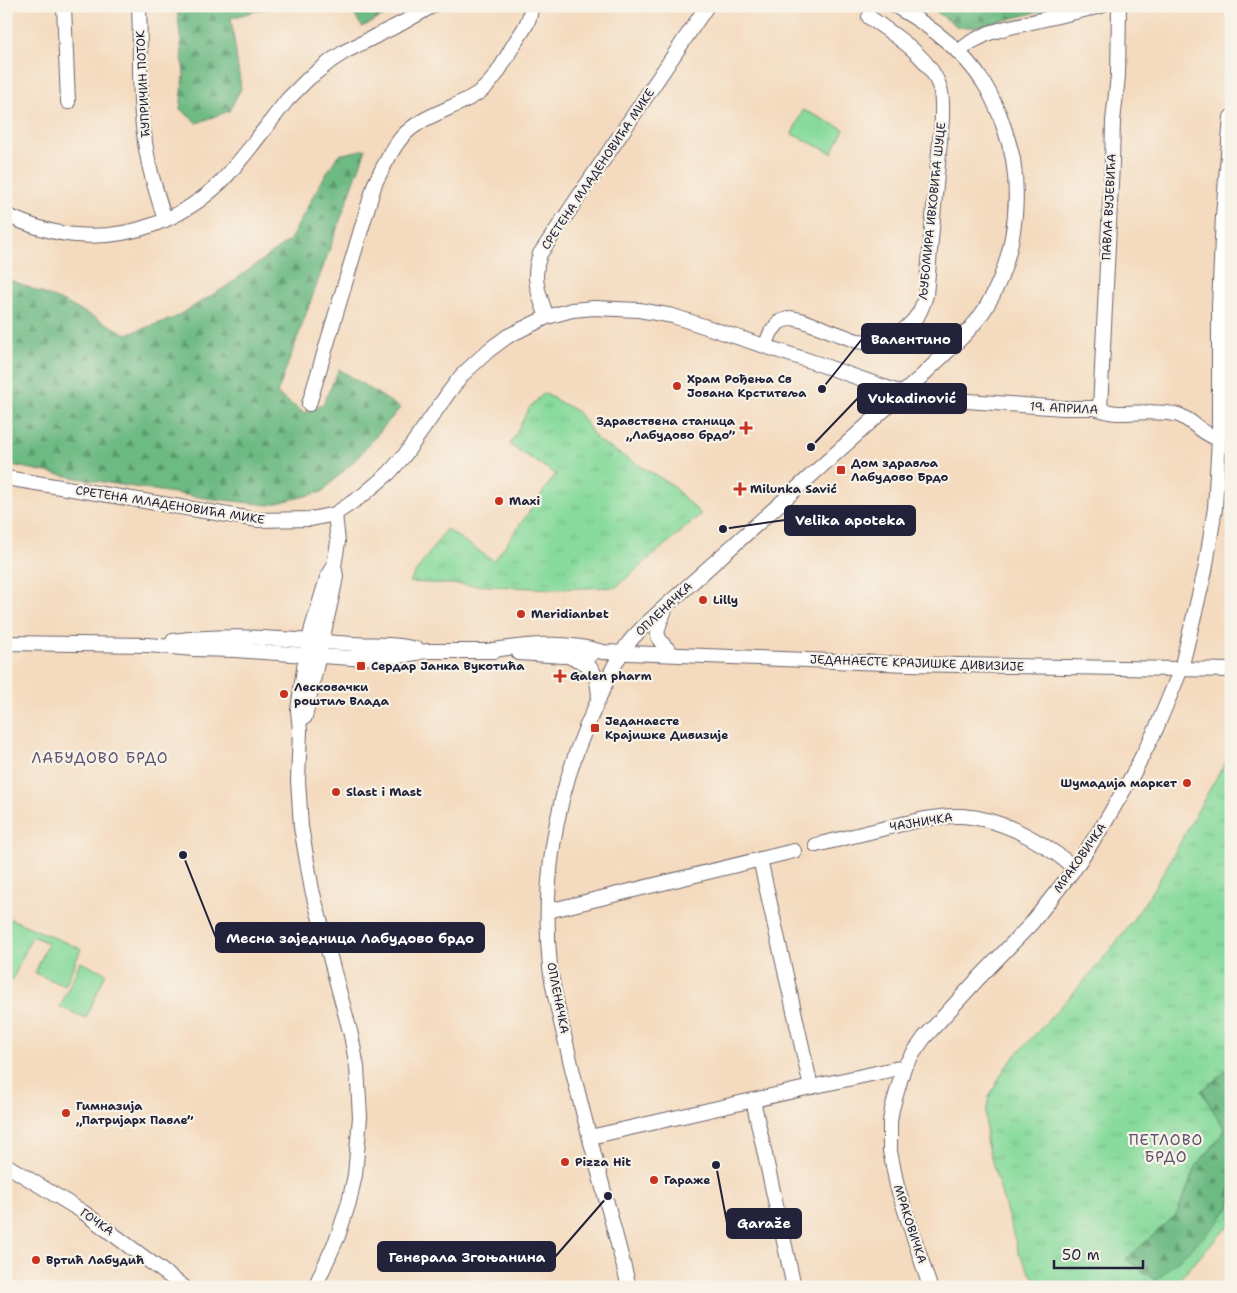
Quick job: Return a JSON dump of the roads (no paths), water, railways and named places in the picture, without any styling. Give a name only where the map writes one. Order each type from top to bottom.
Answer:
[{"type":"street","points":[[64,6],[68,102]]},
{"type":"street","name":"ЋУПРИЧИН ПОТОК","points":[[139,6],[141,106],[144,136],[148,164],[165,220]]},
{"type":"street","points":[[6,215],[52,231],[90,236],[137,231],[165,220],[192,205],[221,182],[287,100],[318,70],[346,51],[432,6]]},
{"type":"street","points":[[309,404],[375,183],[402,136],[418,123],[466,101],[480,92],[492,80],[529,21],[531,6]]},
{"type":"street","name":"СРЕТЕНА МЛАДЕНОВИЋА МИКЕ","points":[[6,478],[258,520],[311,519],[335,514],[389,473],[404,456],[462,375],[475,362],[508,336],[548,317],[536,281],[536,265],[540,254],[707,6]]},
{"type":"street","name":"ОПЛЕНАЧКА","points":[[628,1287],[574,1076],[550,968],[548,911],[556,828],[579,747],[599,699],[622,653],[632,640],[667,605],[717,562],[950,350],[977,320],[999,279],[1011,242],[1015,202],[1013,159],[1004,127],[984,82],[958,52],[910,14],[895,6]]},
{"type":"street","points":[[958,52],[971,42],[989,33],[1102,6]]},
{"type":"street","name":"ПАВЛА ВУЈЕВИЋА","points":[[1100,409],[1113,121],[1118,76],[1119,6]]},
{"type":"street","name":"ЉУБОМИРА ИВКОВИЋА ШУЦЕ","points":[[765,346],[771,332],[779,322],[791,318],[857,341],[877,341],[888,338],[905,329],[918,315],[924,302],[942,119],[942,95],[936,77],[922,59],[910,47],[870,17]]},
{"type":"street","name":"МРАКОВИЧКА","points":[[930,1287],[897,1186],[890,1151],[892,1109],[904,1067],[924,1038],[1031,924],[1075,868],[1132,776],[1156,729],[1181,669],[1205,571],[1215,508],[1219,439],[1225,387],[1219,307],[1223,216],[1231,116]]},
{"type":"street","points":[[548,317],[572,310],[594,308],[639,310],[672,316],[902,393]]},
{"type":"street","name":"19. АПРИЛА","points":[[902,393],[954,400],[1063,408],[1094,408],[1109,412],[1169,413],[1188,420],[1208,435],[1219,439]]},
{"type":"street","points":[[315,1287],[338,1236],[349,1202],[355,1175],[360,1117],[357,1067],[351,1035],[312,890],[301,827],[298,780],[300,732],[298,710],[315,641],[331,607],[336,576],[334,566],[338,542],[335,514]]},
{"type":"street","points":[[667,605],[657,634],[660,642],[673,654]]},
{"type":"street","name":"ЈЕДАНАЕСТЕ КРАЈИШКЕ ДИВИЗИЈЕ","points":[[148,645],[232,637],[399,646],[427,651],[487,651],[564,656],[590,655],[603,652]]},
{"type":"street","name":"ЈЕДАНАЕСТЕ КРАЈИШКЕ ДИВИЗИЈЕ","points":[[6,643],[148,645],[351,658],[402,656],[427,651]]},
{"type":"street","name":"ЈЕДАНАЕСТЕ КРАЈИШКЕ ДИВИЗИЈЕ","points":[[487,651],[525,645],[564,644],[603,652],[622,653],[909,664],[1231,670]]},
{"type":"street","points":[[564,656],[582,661],[591,668],[596,677],[599,699]]},
{"type":"street","name":"ЧАЈНИЧКА","points":[[816,845],[915,821],[937,817],[960,816],[1010,827],[1046,846],[1075,868]]},
{"type":"street","points":[[548,911],[794,852]]},
{"type":"street","points":[[760,859],[812,1086]]},
{"type":"street","points":[[590,1138],[812,1086],[904,1067]]},
{"type":"street","points":[[753,1100],[794,1287]]},
{"type":"street","name":"ГОЧКА","points":[[6,1165],[82,1212],[184,1287]]},
{"type":"place","name":"Храм Рођења Св Јована Крститеља","points":[[677,386]]},
{"type":"place","name":"Валентино","points":[[822,389]]},
{"type":"place","name":"Здравствена станица „Лабудово брдо”","points":[[746,428]]},
{"type":"place","name":"Vukadinović","points":[[811,447]]},
{"type":"place","name":"Дом здравља Лабудово Брдо","points":[[841,470]]},
{"type":"place","name":"Milunka Savić","points":[[740,489]]},
{"type":"place","name":"Maxi","points":[[499,501]]},
{"type":"place","name":"Velika apoteka","points":[[723,529]]},
{"type":"place","name":"Lilly","points":[[703,600]]},
{"type":"place","name":"Meridianbet","points":[[521,614]]},
{"type":"place","name":"Сердар Јанка Вукотића","points":[[361,666]]},
{"type":"place","name":"Galen pharm","points":[[560,676]]},
{"type":"place","name":"Лесковачки роштиљ Влада","points":[[284,694]]},
{"type":"place","name":"Једанаесте Крајишке Дивизије","points":[[595,728]]},
{"type":"place","name":"Шумадија маркет","points":[[1187,783]]},
{"type":"place","name":"Slast i Mast","points":[[336,792]]},
{"type":"place","name":"Месна заједница Лабудово брдо","points":[[183,855]]},
{"type":"place","name":"Гимназија „Патријарх Павле”","points":[[66,1113]]},
{"type":"place","name":"Pizza Hit","points":[[565,1162]]},
{"type":"place","name":"Garaže","points":[[716,1165]]},
{"type":"place","name":"Гараже","points":[[654,1180]]},
{"type":"place","name":"Генерала Згоњанина","points":[[608,1196]]},
{"type":"place","name":"Вртић Лабудић","points":[[36,1260]]},
{"type":"district","name":"ЛАБУДОВО БРДО","points":[[100,758]]},
{"type":"district","name":"ПЕТЛОВО БРДО","points":[[1166,1148]]}]
